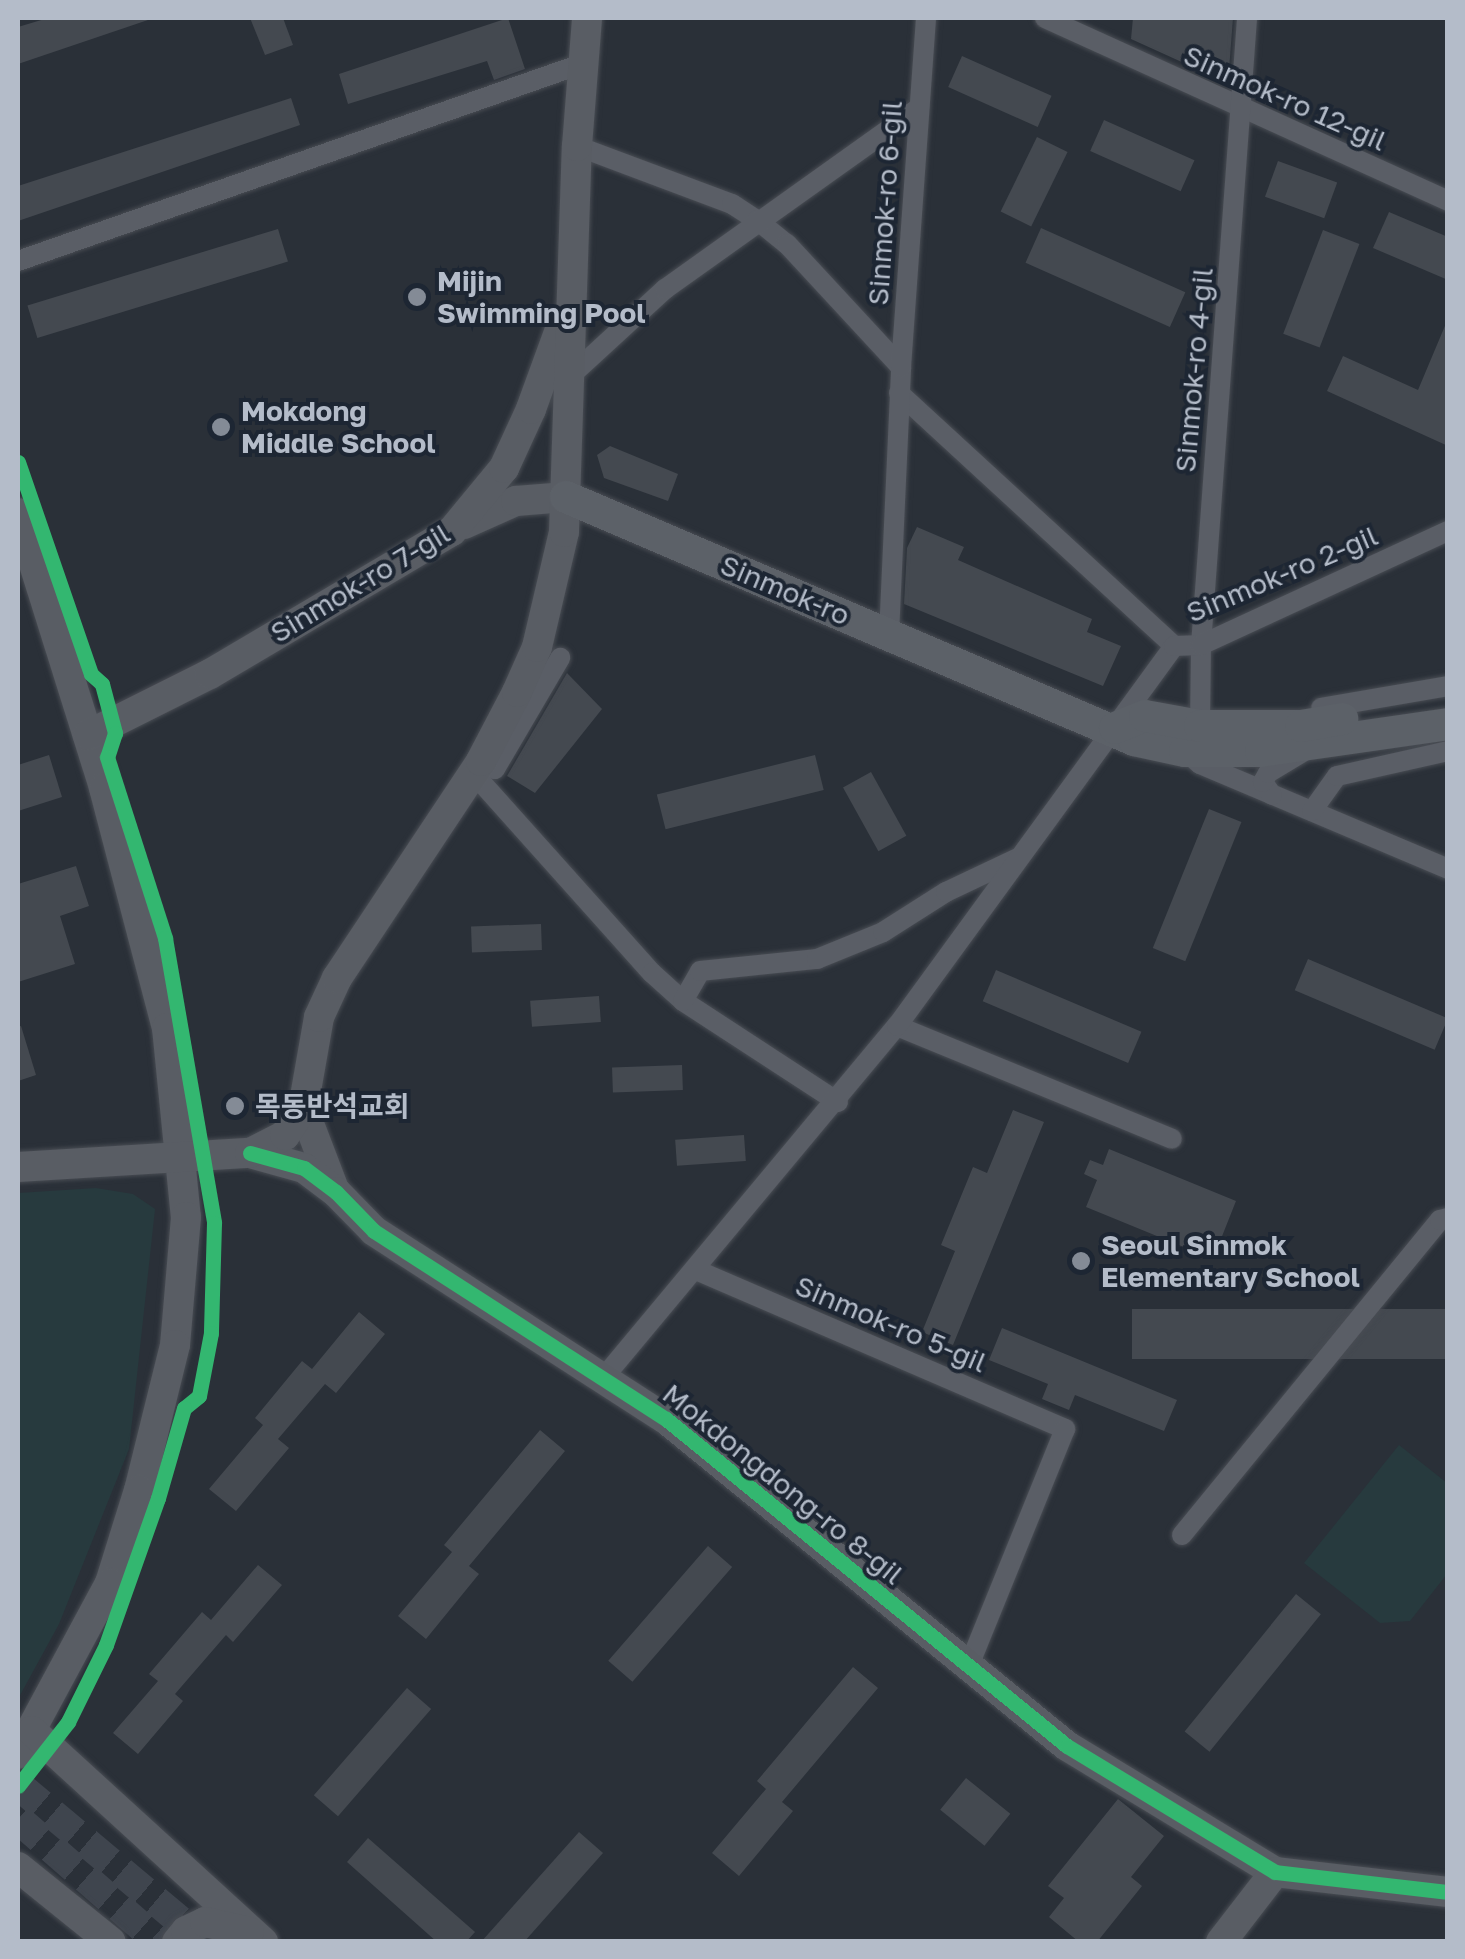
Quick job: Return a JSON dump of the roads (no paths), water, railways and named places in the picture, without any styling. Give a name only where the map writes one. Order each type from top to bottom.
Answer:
[{"type":"main road","points":[[18,1167],[178,1160],[250,1152],[286,1135],[303,1108],[319,1017],[336,978],[477,767],[537,647],[559,565],[566,497],[577,146],[587,18]]},
{"type":"main road","name":"Sinmok-ro 7-gil","points":[[88,735],[210,674],[452,531],[504,468],[532,410],[572,296]]},
{"type":"main road","points":[[452,531],[516,501],[566,497]]},
{"type":"main road","name":"Sinmok-ro","points":[[566,497],[1115,728]]},
{"type":"main road","points":[[18,513],[88,735],[166,1028],[186,1217],[174,1345],[155,1439],[110,1583],[25,1743],[260,1938]]},
{"type":"main road","points":[[1192,738],[1283,724],[1302,726],[1448,703]]},
{"type":"main road","points":[[1115,728],[1146,716],[1192,738],[1310,747],[1448,724]]},
{"type":"main road","points":[[303,1108],[336,1192]]},
{"type":"main road","name":"Mokdongdong-ro 8-gil","points":[[250,1152],[304,1168],[336,1192],[374,1231],[605,1376],[666,1419],[1066,1746],[1275,1872]]},
{"type":"main road","points":[[18,1867],[111,1942]]},
{"type":"main road","points":[[1221,1942],[1275,1872],[1448,1892]]},
{"type":"main road","points":[[177,1942],[186,1931],[205,1922],[260,1938]]},
{"type":"street","name":"Sinmok-ro 6-gil","points":[[888,634],[900,367],[926,18]]},
{"type":"street","name":"Sinmok-ro 12-gil","points":[[1045,18],[1448,202]]},
{"type":"street","name":"Sinmok-ro 4-gil","points":[[1192,738],[1243,110],[1247,18]]},
{"type":"street","points":[[18,261],[584,64]]},
{"type":"street","points":[[569,377],[665,288],[919,108]]},
{"type":"street","points":[[577,146],[732,204],[757,220],[787,244],[900,367]]},
{"type":"street","points":[[899,393],[1174,646]]},
{"type":"street","name":"Sinmok-ro 2-gil","points":[[1115,728],[1174,646],[1201,644],[1448,531]]},
{"type":"street","points":[[477,767],[495,768],[551,689],[560,658]]},
{"type":"street","points":[[1283,724],[1309,710],[1448,686]]},
{"type":"street","points":[[605,1376],[838,1102],[1115,728]]},
{"type":"street","points":[[1192,738],[1200,764],[1448,868]]},
{"type":"street","points":[[1272,794],[1263,782],[1268,774],[1310,747]]},
{"type":"street","points":[[1312,811],[1338,776],[1354,768],[1448,751]]},
{"type":"street","points":[[477,767],[652,972],[683,1001],[838,1102]]},
{"type":"street","points":[[683,1001],[700,971],[816,960],[883,932],[946,892],[1020,857]]},
{"type":"street","points":[[897,1026],[1172,1139]]},
{"type":"street","points":[[1182,1535],[1440,1220],[1448,1218]]},
{"type":"street","name":"Sinmok-ro 5-gil","points":[[696,1270],[1065,1429],[969,1666]]},
{"type":"tunnel","points":[[18,1785],[205,1942]]},
{"type":"tunnel","points":[[18,1819],[159,1942]]},
{"type":"place","name":"Mijin Swimming Pool","points":[[417,297]]},
{"type":"place","name":"Mokdong Middle School","points":[[221,427]]},
{"type":"place","name":"목동반석교회","points":[[235,1106]]},
{"type":"place","name":"Seoul Sinmok Elementary School","points":[[1081,1261]]}]
